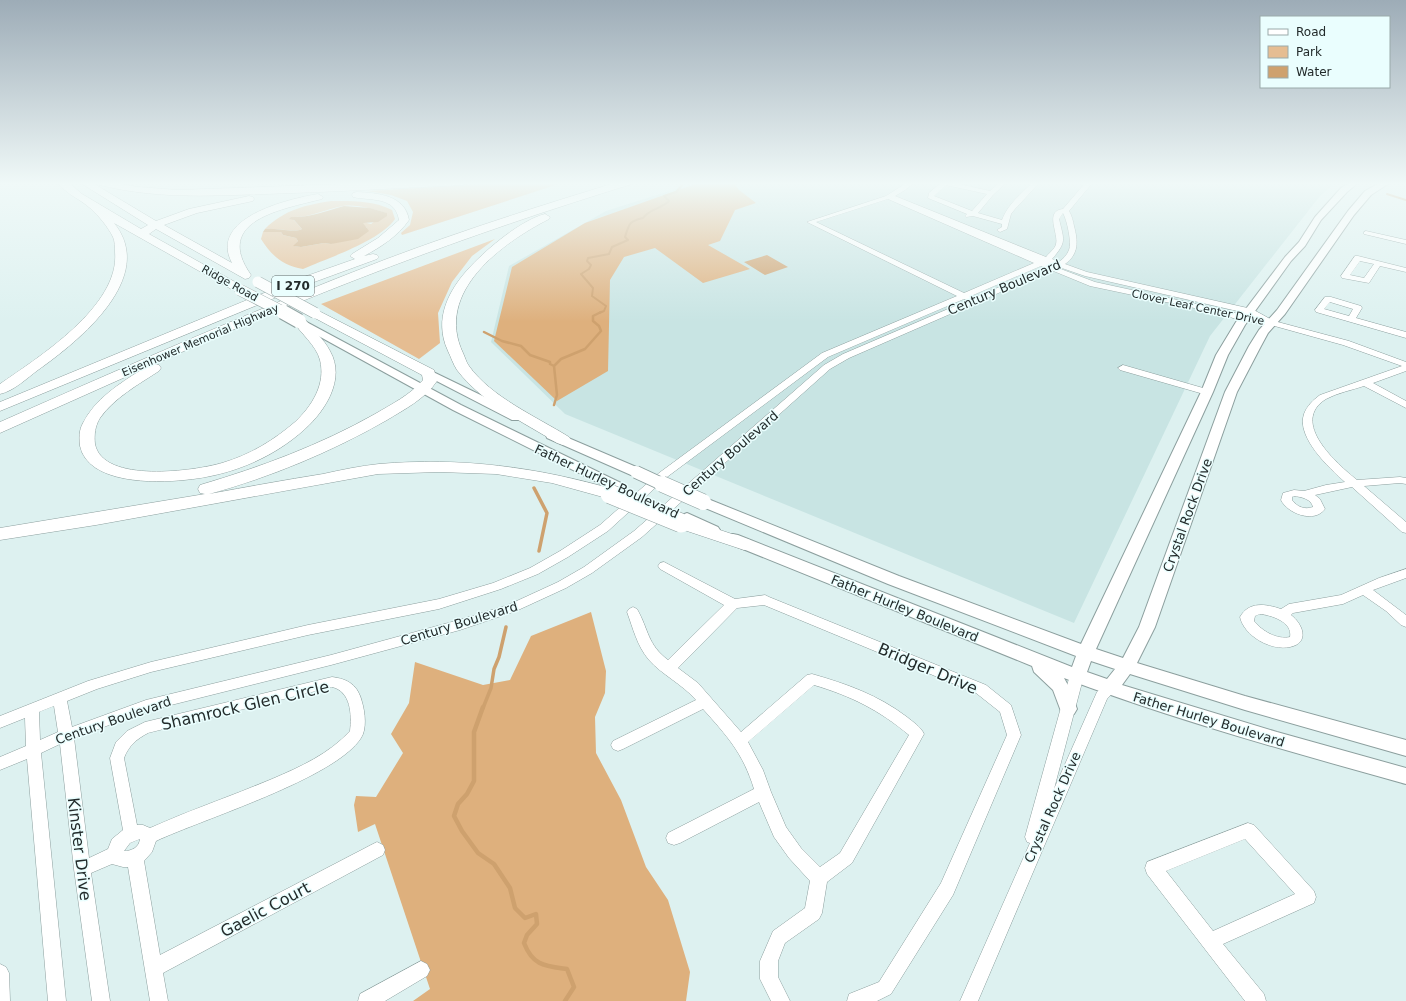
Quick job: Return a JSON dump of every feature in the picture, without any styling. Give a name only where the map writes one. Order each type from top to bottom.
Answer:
[{"type":"highway","points":[[0,390],[42,362],[81,329],[109,297],[121,273],[123,255],[120,240],[111,229]]},
{"type":"highway","name":"Ridge Road","points":[[133,229],[240,290],[299,321]]},
{"type":"highway","points":[[142,234],[149,229]]},
{"type":"highway","name":"Ridge Road","points":[[164,229],[258,282],[429,373]]},
{"type":"highway","points":[[241,229],[235,237],[232,250],[244,274]]},
{"type":"highway","points":[[302,282],[382,241],[397,229]]},
{"type":"highway","name":"Eisenhower Memorial Highway","points":[[0,407],[302,282],[450,229]]},
{"type":"highway","name":"Eisenhower Memorial Highway","points":[[0,428],[257,315],[402,257],[486,229]]},
{"type":"highway","points":[[523,229],[480,262],[466,278],[457,293],[451,309],[448,324],[450,339],[462,366],[475,380],[489,392],[563,440]]},
{"type":"highway","points":[[257,315],[188,349],[149,371],[115,395],[100,409],[90,422],[86,438],[88,452],[98,463],[110,470],[152,477],[203,473],[235,464],[263,453],[285,439],[315,410],[323,399],[330,377],[324,352],[299,321]]},
{"type":"highway","points":[[0,534],[176,498],[261,472],[288,462],[361,429],[424,390],[430,381],[429,373]]},
{"type":"highway","points":[[36,527],[96,519],[378,469],[476,466],[514,470],[614,491],[684,521],[744,544]]},
{"type":"main road","name":"Crystal Rock Drive","points":[[1077,675],[1086,652],[1207,392],[1222,355],[1247,315],[1288,259],[1302,244],[1312,229]]},
{"type":"main road","name":"Crystal Rock Drive","points":[[1110,688],[1127,666],[1146,627],[1231,392],[1255,346],[1270,323],[1281,312],[1341,229]]},
{"type":"main road","name":"Ridge Road","points":[[299,321],[424,390]]},
{"type":"main road","name":"Father Hurley Boulevard","points":[[429,373],[563,440],[703,502],[808,546],[1086,652],[1127,666],[1303,720],[1406,748]]},
{"type":"main road","name":"Father Hurley Boulevard","points":[[424,390],[614,491]]},
{"type":"main road","name":"Father Hurley Boulevard","points":[[744,544],[1027,657],[1110,688],[1277,740],[1406,776]]},
{"type":"main road","points":[[1027,657],[1054,677],[1063,689],[1068,709]]},
{"type":"street","points":[[824,229],[976,301]]},
{"type":"street","name":"Clover Leaf Center Drive","points":[[967,229],[1056,266],[1081,280],[1108,288],[1247,315]]},
{"type":"street","name":"Century Boulevard","points":[[0,722],[93,685],[151,667],[308,630],[458,599],[497,586],[534,571],[564,554],[604,528],[663,475],[821,358],[1044,261],[1059,247],[1060,240],[1058,229]]},
{"type":"street","name":"Century Boulevard","points":[[0,764],[66,735],[146,706],[331,660],[460,625],[512,608],[562,585],[588,570],[638,534],[827,367],[846,356],[1029,279],[1056,266],[1067,259],[1073,250],[1074,241],[1071,229]]},
{"type":"street","points":[[1366,233],[1406,242]]},
{"type":"street","points":[[1378,263],[1406,270]]},
{"type":"street","name":"Clover Leaf Center Drive","points":[[1056,266],[1247,315],[1270,323],[1346,343],[1406,367]]},
{"type":"street","points":[[1029,279],[1055,276],[1081,280]]},
{"type":"street","points":[[1351,319],[1406,334]]},
{"type":"street","points":[[1406,367],[1323,398],[1312,406],[1307,418],[1308,432],[1316,447],[1330,463],[1406,529]]},
{"type":"street","points":[[1123,368],[1207,392]]},
{"type":"street","points":[[1366,383],[1406,405]]},
{"type":"street","points":[[1305,495],[1313,491],[1355,484],[1400,480],[1406,481]]},
{"type":"street","points":[[664,566],[733,604],[668,668]]},
{"type":"street","points":[[1283,615],[1290,609],[1343,599],[1383,581],[1406,573]]},
{"type":"street","points":[[1364,590],[1390,608],[1406,622]]},
{"type":"street","name":"Bridger Drive","points":[[733,604],[765,600],[981,689],[1006,709],[1014,735],[947,889],[885,988],[856,1001]]},
{"type":"street","points":[[633,612],[646,646],[654,657],[693,687],[740,741],[756,770],[763,792],[780,832],[796,853],[820,878]]},
{"type":"street","name":"Crystal Rock Drive","points":[[1024,873],[1077,675]]},
{"type":"street","points":[[740,741],[812,679],[852,691],[876,703],[898,717],[917,734],[846,858],[820,878],[813,913],[780,937],[769,961],[769,979],[781,1001]]},
{"type":"street","name":"Shamrock Glen Circle","points":[[131,833],[117,758],[121,746],[132,735],[145,728],[332,682],[342,684],[355,699],[357,733],[348,746],[336,755],[265,789],[148,837]]},
{"type":"street","name":"Crystal Rock Drive","points":[[969,1001],[1102,696],[1110,688]]},
{"type":"street","name":"Kinster Drive","points":[[60,698],[101,1001]]},
{"type":"street","points":[[618,745],[706,702]]},
{"type":"street","points":[[32,709],[33,750],[57,1001]]},
{"type":"street","points":[[674,838],[763,792]]},
{"type":"street","points":[[1210,940],[1308,897],[1248,830],[1153,868],[1257,1001]]},
{"type":"street","points":[[143,832],[148,837],[147,846],[135,858],[123,860],[117,858],[115,854],[116,847],[119,842],[131,833],[143,832]]},
{"type":"street","name":"Gaelic Court","points":[[154,968],[377,850]]},
{"type":"street","points":[[82,869],[115,854]]},
{"type":"street","points":[[135,858],[159,1001]]},
{"type":"street","points":[[367,1001],[421,970]]},
{"type":"street","points":[[0,973],[1,1001]]},
{"type":"shaded area","points":[[575,229],[1294,229],[1210,336],[1074,623],[565,414],[491,342],[509,266]]},
{"type":"shaded area","points":[[576,229],[726,229],[720,241],[708,245],[750,269],[703,283],[655,248],[624,257],[610,280],[608,371],[557,401],[494,341],[512,267]]},
{"type":"shaded area","points":[[591,612],[606,671],[605,693],[595,717],[596,753],[621,800],[646,867],[668,900],[690,972],[686,1001],[413,1001],[430,989],[375,824],[358,832],[354,805],[356,796],[376,797],[403,753],[391,734],[409,703],[415,662],[483,685],[510,680],[531,636]]},
{"type":"green space","points":[[265,229],[302,229],[302,229],[290,230]]},
{"type":"green space","points":[[365,229],[386,229],[366,242],[303,269],[289,265],[278,259],[261,239],[263,232],[275,231],[281,232],[283,235],[296,238],[298,241],[294,246],[301,247],[324,243],[331,244]]},
{"type":"green space","points":[[406,229],[421,229],[402,235],[401,233]]},
{"type":"green space","points":[[495,239],[472,256],[452,282],[438,313],[440,343],[419,359],[321,304]]},
{"type":"water","points":[[265,229],[367,229],[369,231],[358,239],[301,247],[293,246],[298,241],[296,238],[283,235],[281,232],[263,232]]},
{"type":"water","points":[[767,255],[788,267],[765,275],[744,262]]},
{"type":"waterway","points":[[599,313],[604,311],[606,306],[592,296],[593,288],[581,274],[589,269],[591,265],[587,261],[588,258],[609,254],[612,247],[628,240],[625,237],[628,229]]},
{"type":"waterway","points":[[554,366],[561,359],[585,349],[601,331],[599,326],[593,321],[593,316],[599,313]]},
{"type":"waterway","points":[[484,332],[502,341],[521,346],[530,355],[550,362],[550,364],[554,366]]},
{"type":"waterway","points":[[554,366],[557,395],[554,405]]},
{"type":"waterway","points":[[534,488],[547,513],[539,551]]},
{"type":"waterway","points":[[483,708],[491,688],[494,669],[499,657],[506,627]]},
{"type":"waterway","points":[[483,707],[474,732],[474,781],[467,794],[458,804],[454,816],[462,831],[478,853],[494,864],[510,888],[515,908],[525,918],[536,914],[537,924],[527,935],[524,943],[531,956],[536,961],[546,966],[567,969],[574,987],[565,1001]]}]
